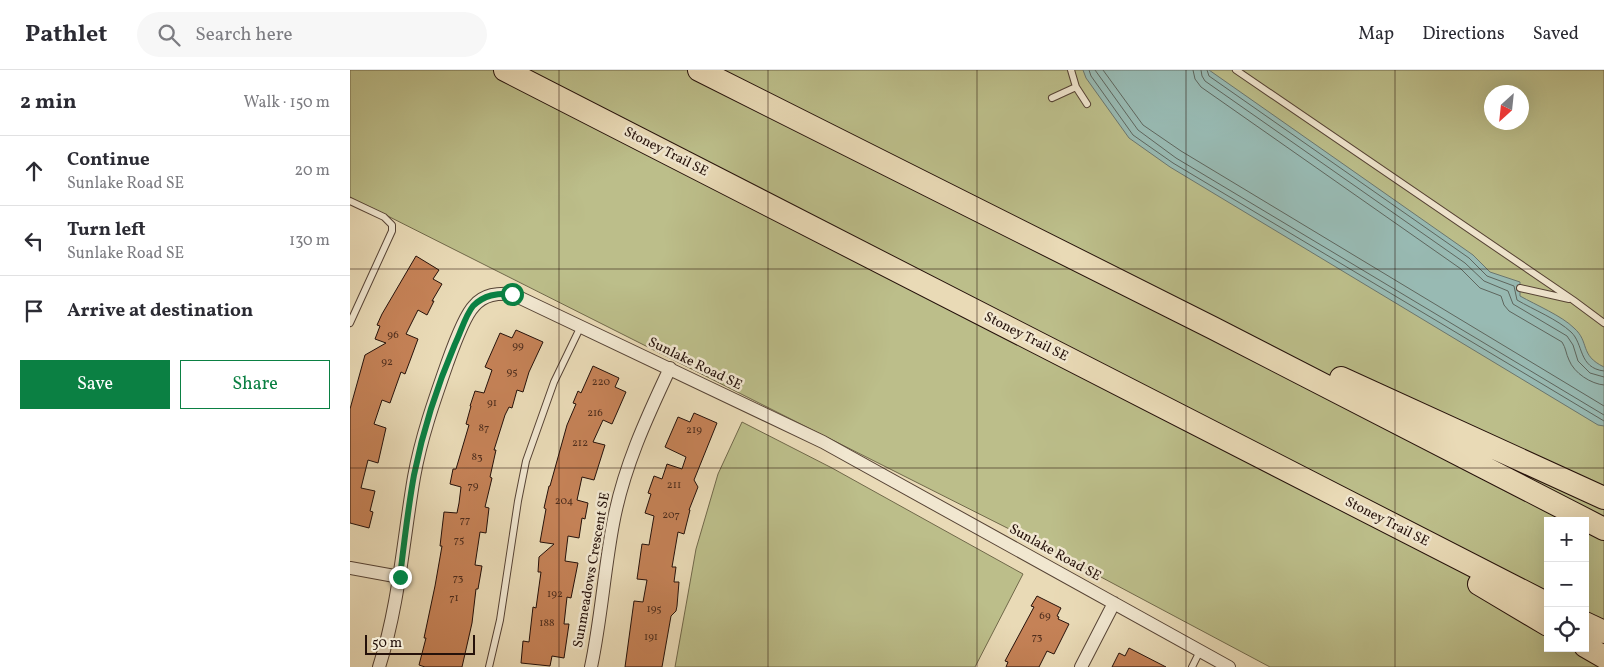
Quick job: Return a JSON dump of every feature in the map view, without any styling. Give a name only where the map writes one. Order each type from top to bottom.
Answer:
[{"type":"highway","name":"Stoney Trail SE","points":[[505,70],[1544,602]]},
{"type":"highway","points":[[699,70],[1213,328],[1604,529]]},
{"type":"highway","points":[[1213,328],[1305,362],[1604,498]]},
{"type":"highway","points":[[1356,506],[1434,557],[1544,623]]},
{"type":"highway","points":[[1589,625],[1604,632]]},
{"type":"highway","points":[[1589,648],[1604,657]]},
{"type":"street","name":"Sunlake Road SE","points":[[379,667],[393,614],[400,577],[414,475],[432,407],[450,357],[469,313],[481,299],[491,295],[512,294],[823,442],[1229,667]]},
{"type":"street","name":"Sunmeadows Crescent SE","points":[[591,667],[613,525],[621,488],[627,466],[644,423],[670,368]]},
{"type":"street","points":[[350,568],[400,577]]},
{"type":"street","points":[[1081,667],[1114,603]]},
{"type":"lane","points":[[1071,70],[1076,88],[1087,104]]},
{"type":"lane","points":[[1236,70],[1604,323]]},
{"type":"lane","points":[[1052,98],[1076,88]]},
{"type":"lane","points":[[350,201],[384,217],[392,224],[392,231],[350,323]]},
{"type":"lane","points":[[1520,288],[1573,300]]},
{"type":"lane","points":[[489,667],[500,620],[526,461],[554,382],[581,326]]},
{"type":"lane","points":[[1192,667],[1200,651]]},
{"type":"green space","points":[[350,70],[1604,70],[1604,667],[1270,667],[1037,543],[350,197]]},
{"type":"green space","points":[[742,422],[832,468],[1023,574],[975,667],[675,667],[696,549],[718,474]]},
{"type":"water","points":[[1083,70],[1209,70],[1473,255],[1490,272],[1520,282],[1520,296],[1569,324],[1579,333],[1591,358],[1604,367],[1604,426],[1598,425],[1170,167],[1129,138],[1086,78]]},
{"type":"building","points":[[416,256],[439,270],[433,279],[442,284],[432,301],[434,301],[427,315],[418,310],[406,334],[418,339],[405,374],[401,372],[390,403],[382,400],[374,424],[386,428],[378,463],[368,460],[361,488],[375,491],[370,511],[373,512],[369,528],[350,523],[350,409],[365,355],[386,343],[375,339],[380,326],[377,325]]},
{"type":"building","points":[[516,330],[543,342],[529,372],[523,392],[517,390],[512,408],[509,407],[505,415],[494,450],[496,450],[490,477],[492,478],[485,507],[489,508],[486,533],[480,532],[475,565],[482,566],[462,667],[425,667],[419,665],[426,638],[424,638],[442,546],[440,546],[444,512],[457,513],[461,487],[450,484],[453,469],[456,469],[469,425],[466,424],[470,406],[475,391],[484,393],[492,370],[485,367],[500,333],[512,338]]},
{"type":"building","points":[[593,366],[619,378],[615,387],[626,392],[612,424],[603,420],[593,442],[605,445],[594,480],[582,477],[577,500],[588,503],[585,519],[582,518],[579,538],[568,536],[565,561],[578,563],[571,598],[567,597],[564,624],[569,624],[564,658],[552,656],[550,666],[521,663],[523,641],[529,642],[533,607],[536,608],[541,572],[538,572],[539,557],[554,544],[540,542],[549,486],[567,425],[576,404],[573,403],[578,391],[581,393]]},
{"type":"building","points":[[694,413],[717,423],[694,480],[698,487],[689,510],[684,534],[678,532],[672,567],[676,567],[674,582],[679,582],[677,606],[676,611],[671,616],[662,667],[625,667],[634,601],[643,602],[647,580],[637,579],[642,544],[649,545],[654,516],[645,513],[651,494],[648,493],[654,476],[662,479],[667,464],[682,469],[686,457],[665,447],[678,417],[690,422]]},
{"type":"building","points":[[1037,596],[1061,608],[1057,616],[1059,617],[1058,619],[1069,624],[1054,654],[1047,651],[1039,667],[1006,667],[1008,662],[1005,661],[1034,607],[1031,606]]},
{"type":"building","points":[[1129,648],[1166,667],[1112,667],[1119,653],[1125,656]]},
{"type":"route","points":[[400,577],[414,475],[432,407],[450,357],[469,313],[474,306],[481,299],[491,295],[512,294]]}]
